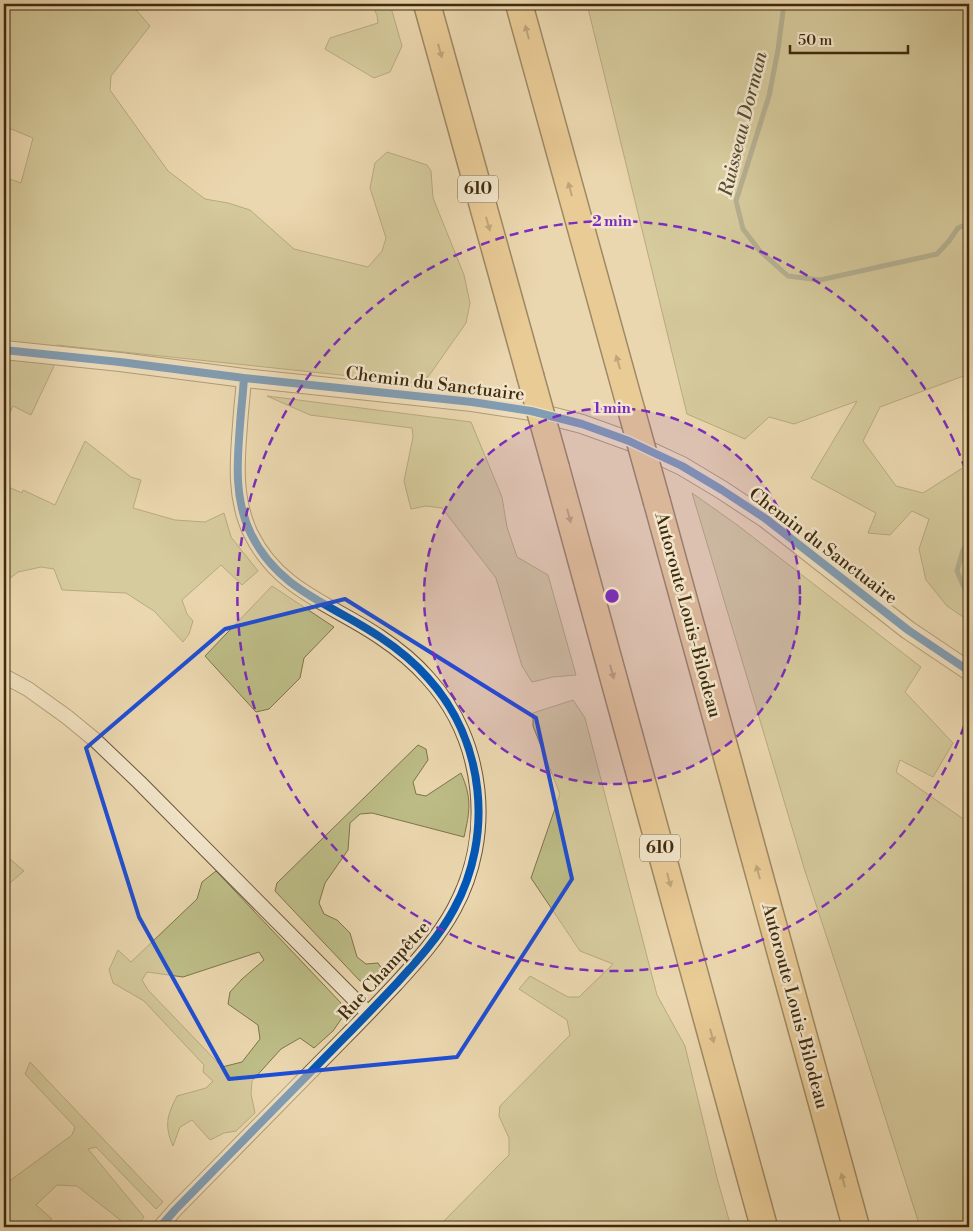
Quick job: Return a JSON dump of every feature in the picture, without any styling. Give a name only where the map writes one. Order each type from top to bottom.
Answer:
[{"type":"highway","name":"610","points":[[427,4],[764,1227]]},
{"type":"highway","name":"Autoroute Louis-Bilodeau","points":[[519,4],[856,1227]]},
{"type":"street","name":"Chemin du Sanctuaire","points":[[4,350],[120,362],[244,378],[428,396],[531,411],[572,421],[629,441],[708,480],[775,527],[908,630],[969,671]]},
{"type":"street","name":"Rue Champêtre","points":[[160,1227],[419,960],[454,911],[464,891],[476,848],[479,825],[477,780],[465,736],[443,697],[429,679],[413,663],[379,636],[292,585],[270,563],[252,536],[242,513],[238,484],[238,452],[244,378]]},
{"type":"street","name":"Rue Champêtre","points":[[4,676],[28,689],[95,740],[368,1013]]},
{"type":"highlighted area","points":[[345,599],[536,718],[572,879],[457,1057],[229,1079],[139,917],[86,748],[225,629]]},
{"type":"green space","points":[[4,4],[131,4],[150,26],[111,76],[110,90],[168,171],[205,199],[228,203],[250,210],[294,249],[368,267],[382,251],[386,238],[370,188],[375,163],[387,152],[427,165],[431,171],[433,198],[464,275],[470,303],[466,323],[428,377],[416,383],[57,345],[54,366],[31,415],[13,406],[4,425],[4,177],[21,183],[33,138],[4,126]]},
{"type":"green space","points":[[371,4],[390,4],[402,46],[390,72],[374,78],[325,49],[330,38],[378,23],[377,15]]},
{"type":"green space","points":[[587,4],[969,4],[969,374],[880,407],[863,441],[896,486],[923,493],[969,464],[969,621],[947,606],[926,580],[919,549],[929,519],[912,511],[890,535],[868,533],[876,513],[811,478],[857,401],[794,424],[769,417],[745,439],[687,414]]},
{"type":"green space","points":[[267,396],[471,422],[502,497],[507,527],[517,557],[548,575],[576,675],[553,677],[532,682],[522,666],[496,578],[442,508],[426,506],[411,509],[404,481],[413,437],[412,428],[310,415]]},
{"type":"green space","points":[[85,441],[131,477],[141,480],[133,508],[175,520],[205,522],[224,513],[231,537],[258,571],[242,585],[221,565],[182,600],[187,614],[193,621],[189,634],[183,642],[154,611],[126,593],[62,590],[54,569],[41,567],[18,572],[4,583],[4,485],[22,493],[23,490],[55,505]]},
{"type":"green space","points":[[692,493],[736,524],[921,667],[905,692],[953,743],[933,777],[900,760],[896,772],[969,823],[969,1227],[920,1227],[805,871]]},
{"type":"green space","points":[[272,586],[334,627],[304,658],[300,678],[269,709],[256,712],[205,656]]},
{"type":"green space","points":[[573,700],[585,718],[657,995],[685,1046],[731,1227],[438,1227],[509,1155],[509,1138],[499,1116],[500,1106],[570,1035],[567,1020],[519,989],[530,976],[568,997],[579,997],[613,964],[580,951],[531,878],[560,794],[533,726],[533,713]]},
{"type":"green space","points":[[418,745],[426,749],[428,760],[413,782],[416,794],[426,796],[461,773],[467,790],[469,805],[464,837],[372,813],[360,814],[350,823],[348,850],[325,883],[319,903],[324,914],[337,920],[350,933],[357,957],[366,964],[378,963],[382,969],[370,981],[360,981],[275,891],[277,883]]},
{"type":"green space","points":[[4,854],[24,871],[4,888]]},
{"type":"green space","points":[[216,871],[341,1003],[344,1015],[333,1031],[314,1048],[300,1038],[281,1049],[252,1081],[251,1094],[255,1113],[236,1131],[224,1133],[210,1140],[192,1120],[180,1127],[173,1146],[168,1132],[168,1121],[177,1096],[206,1088],[213,1081],[203,1072],[204,1065],[144,1001],[113,983],[109,970],[118,950],[131,962],[197,899],[202,882]],"holes":[[[259,952],[264,960],[230,992],[228,1004],[258,1025],[260,1039],[242,1062],[222,1067],[148,990],[142,980],[147,972],[183,977]]]},
{"type":"green space","points":[[30,1062],[163,1202],[156,1209],[96,1147],[88,1149],[144,1217],[136,1227],[129,1227],[77,1186],[57,1185],[36,1205],[52,1219],[43,1227],[4,1227],[4,1185],[72,1135],[75,1127],[25,1074]]},
{"type":"waterway","name":"Ruisseau Dorman","points":[[784,4],[769,96],[736,201],[743,229],[760,251],[788,276],[820,280],[937,254],[958,228],[969,223]]},
{"type":"waterway","name":"Ruisseau Dorman","points":[[969,542],[963,550],[957,571],[966,592],[969,594]]},
{"type":"cycle path","points":[[4,350],[472,402],[531,411],[582,424],[629,441],[682,466],[722,490],[766,519],[908,630],[969,671]]},
{"type":"cycle path","points":[[160,1227],[371,1011],[427,948],[442,929],[454,909],[467,881],[475,851],[478,820],[477,790],[472,760],[462,730],[447,703],[428,678],[399,651],[362,625],[291,583],[276,570],[251,534],[242,507],[238,480],[238,453],[244,378]]}]
